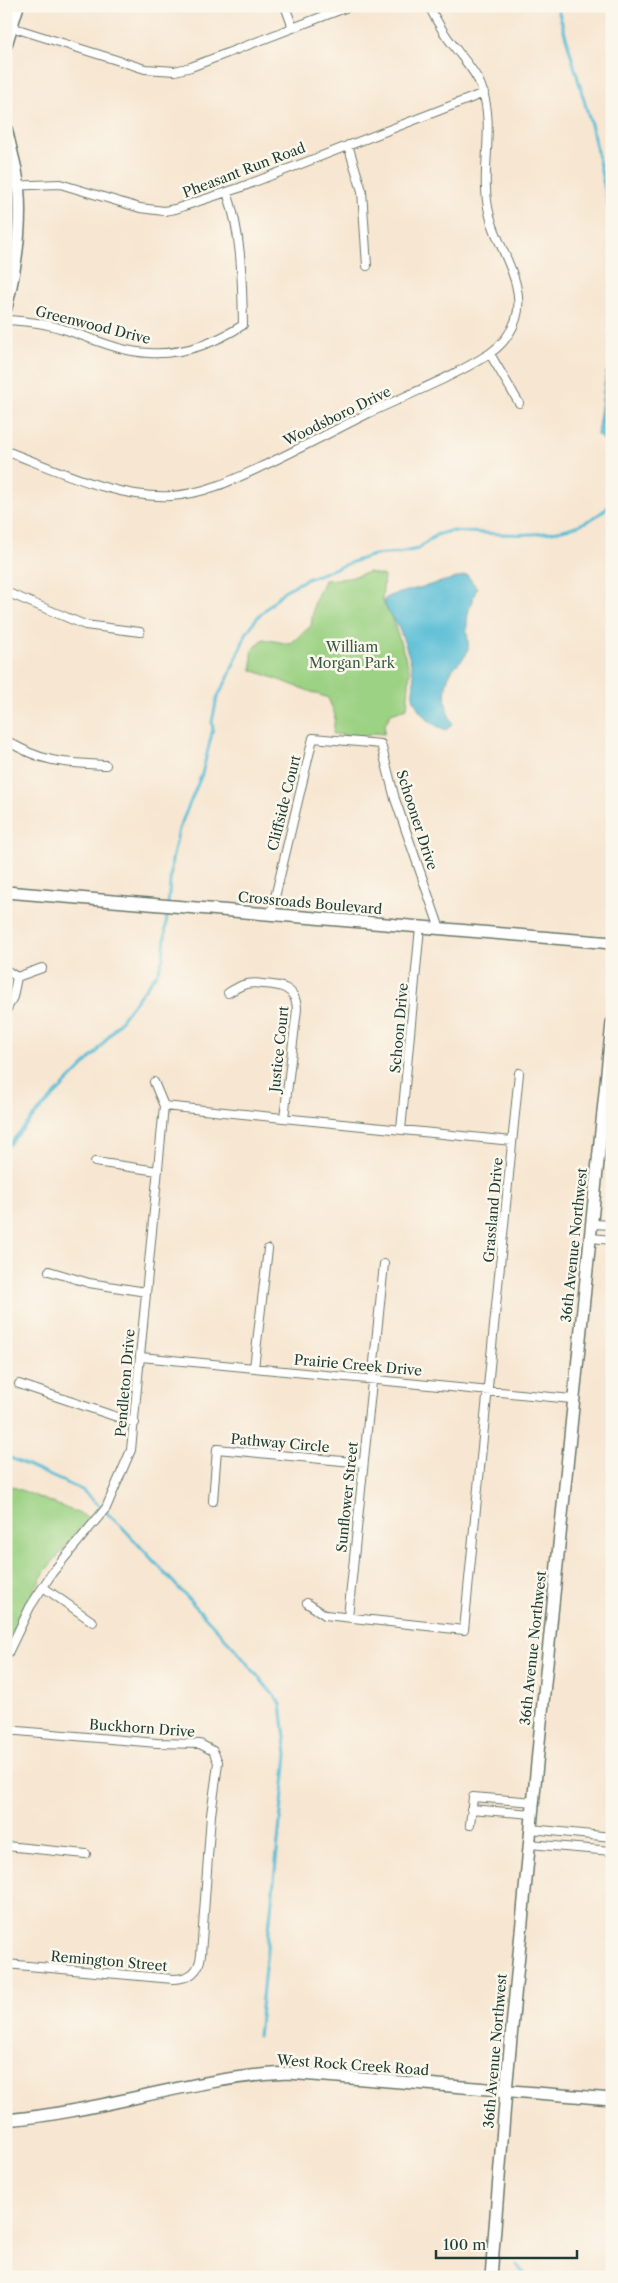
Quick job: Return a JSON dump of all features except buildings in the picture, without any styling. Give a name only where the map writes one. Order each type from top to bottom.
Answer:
[{"type":"main road","points":[[6,45],[9,26],[18,6]]},
{"type":"main road","points":[[6,128],[16,171],[12,186],[19,207],[17,248],[6,308]]},
{"type":"main road","name":"Crossroads Boulevard","points":[[6,892],[612,943]]},
{"type":"main road","name":"36th Avenue Northwest","points":[[491,2277],[506,2091],[572,1399],[593,1224],[612,1023]]},
{"type":"main road","name":"West Rock Creek Road","points":[[6,2120],[94,2106],[243,2076],[288,2073],[612,2099]]},
{"type":"street","points":[[285,6],[293,28]]},
{"type":"street","points":[[9,26],[145,69],[165,71],[191,67],[350,6]]},
{"type":"street","points":[[429,6],[443,32],[480,82],[484,93]]},
{"type":"street","name":"Pheasant Run Road","points":[[12,186],[60,184],[128,205],[164,210],[185,207],[484,93]]},
{"type":"street","name":"Woodsboro Drive","points":[[6,450],[118,491],[149,495],[188,494],[210,489],[237,478],[490,354],[510,335],[519,302],[516,285],[490,216],[485,176],[488,124],[484,93]]},
{"type":"street","points":[[348,144],[362,191],[368,266]]},
{"type":"street","name":"Greenwood Drive","points":[[6,320],[23,321],[60,328],[116,346],[147,353],[194,348],[228,334],[243,325],[239,237],[227,192]]},
{"type":"street","points":[[490,354],[519,403]]},
{"type":"street","points":[[6,592],[85,625],[140,632]]},
{"type":"street","name":"Cliffside Court","points":[[271,914],[313,738],[355,742]]},
{"type":"street","points":[[6,740],[29,754],[48,760],[106,765]]},
{"type":"street","name":"Schooner Drive","points":[[355,742],[381,744],[395,799],[440,929]]},
{"type":"street","name":"Schoon Drive","points":[[401,1130],[420,927]]},
{"type":"street","points":[[17,977],[42,968]]},
{"type":"street","points":[[6,970],[17,977]]},
{"type":"street","points":[[6,1011],[13,997],[17,977]]},
{"type":"street","name":"Justice Court","points":[[228,993],[252,983],[276,985],[289,989],[295,998],[297,1009],[284,1118]]},
{"type":"street","points":[[512,1141],[519,1073]]},
{"type":"street","points":[[154,1082],[164,1106]]},
{"type":"street","name":"Grassland Drive","points":[[164,1106],[512,1141],[464,1630],[348,1617]]},
{"type":"street","name":"Pendleton Drive","points":[[6,1657],[30,1607],[43,1587],[64,1558],[106,1508],[131,1450],[164,1106]]},
{"type":"street","points":[[95,1162],[158,1171]]},
{"type":"street","points":[[593,1224],[612,1225]]},
{"type":"street","points":[[591,1238],[612,1240]]},
{"type":"street","points":[[254,1368],[268,1249]]},
{"type":"street","name":"Sunflower Street","points":[[348,1617],[384,1264]]},
{"type":"street","points":[[49,1271],[89,1283],[146,1292]]},
{"type":"street","name":"Prairie Creek Drive","points":[[141,1357],[572,1399]]},
{"type":"street","points":[[20,1384],[135,1423]]},
{"type":"street","name":"Pathway Circle","points":[[213,1501],[217,1449],[363,1463]]},
{"type":"street","points":[[43,1587],[93,1622]]},
{"type":"street","points":[[307,1603],[325,1616],[348,1617]]},
{"type":"street","name":"Buckhorn Drive","points":[[6,1730],[157,1743],[200,1744],[213,1752],[218,1762],[211,1814],[200,1961]]},
{"type":"street","points":[[470,1825],[472,1797],[534,1802]]},
{"type":"street","points":[[471,1809],[532,1814]]},
{"type":"street","points":[[531,1829],[612,1837]]},
{"type":"street","points":[[530,1844],[612,1851]]},
{"type":"street","points":[[6,1846],[86,1854]]},
{"type":"street","name":"Remington Street","points":[[6,1964],[182,1979],[193,1974],[200,1961]]},
{"type":"green space","name":"William Morgan Park","points":[[369,572],[384,576],[382,600],[393,621],[410,671],[407,708],[391,713],[385,724],[384,734],[375,733],[364,737],[333,734],[335,715],[328,698],[252,670],[252,651],[263,639],[290,644],[311,626],[314,603],[324,580],[349,578]]},
{"type":"green space","points":[[6,1484],[90,1518],[45,1571],[6,1642]]},
{"type":"water","points":[[612,368],[612,442],[602,440],[597,435],[606,372]]},
{"type":"water","points":[[467,575],[477,588],[468,615],[467,652],[451,672],[446,685],[446,706],[453,724],[446,730],[436,726],[417,707],[413,697],[414,680],[408,655],[400,631],[386,608],[384,600],[389,596]]},
{"type":"waterway","points":[[557,6],[592,128],[612,223]]},
{"type":"waterway","points":[[6,1148],[34,1116],[95,1054],[157,973],[163,959],[172,860],[179,829],[202,774],[213,729],[212,722],[217,698],[228,678],[246,634],[256,619],[284,591],[307,579],[358,560],[374,555],[418,549],[436,535],[450,531],[514,534],[536,534],[557,531],[577,526],[595,517],[612,503]]},
{"type":"waterway","points":[[6,1456],[82,1490],[122,1527],[162,1570],[236,1650],[281,1704],[287,1755],[258,2036]]},
{"type":"waterway","points":[[517,2265],[527,2277]]}]
